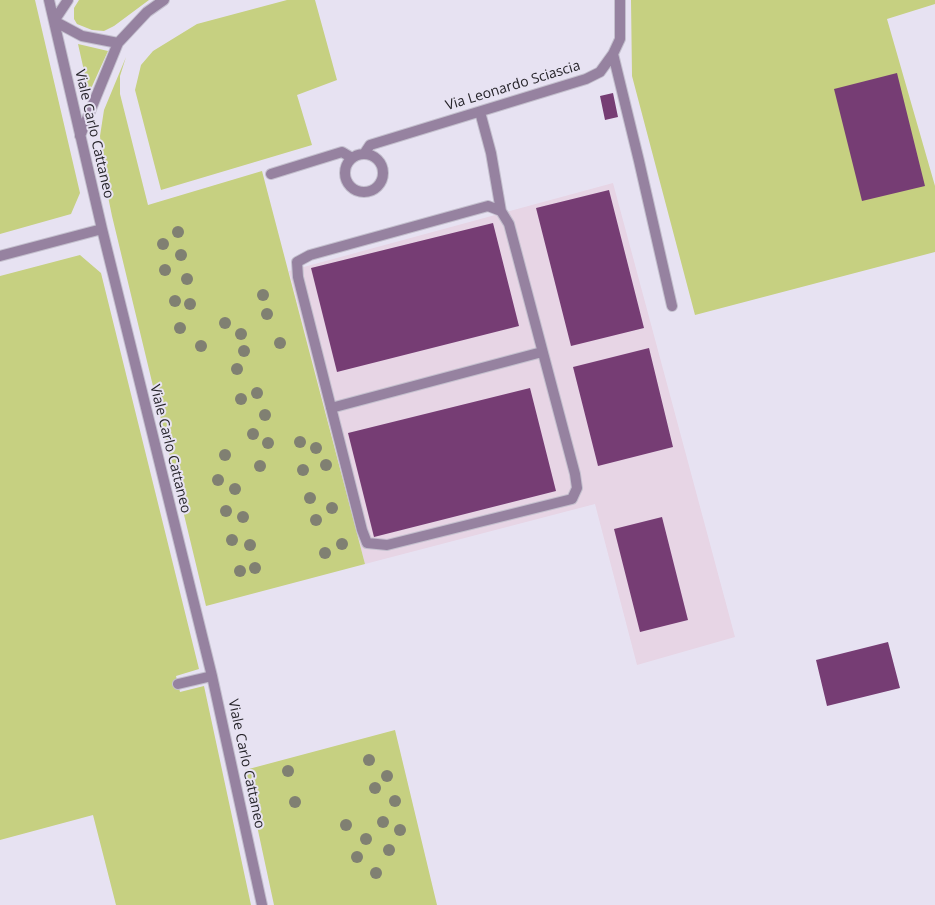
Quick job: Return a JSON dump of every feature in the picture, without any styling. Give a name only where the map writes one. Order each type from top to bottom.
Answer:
[{"type":"street","name":"Viale Carlo Cattaneo","points":[[49,0],[102,229],[212,676],[262,905]]},
{"type":"street","points":[[68,0],[54,21],[82,36],[118,43]]},
{"type":"street","points":[[80,136],[118,43],[147,12],[164,0]]},
{"type":"street","name":"Via Leonardo Sciascia","points":[[364,154],[370,145],[586,79],[600,72],[613,54],[620,39],[620,0]]},
{"type":"street","points":[[613,54],[672,306]]},
{"type":"street","points":[[480,112],[491,153],[502,211],[508,224],[577,488],[572,499],[387,545],[367,543],[362,530],[298,277],[297,262],[310,255],[488,206],[502,211]]},
{"type":"street","points":[[272,174],[342,152],[352,158]]},
{"type":"street","points":[[364,154],[374,157],[378,161],[383,173],[378,185],[368,191],[356,190],[347,182],[345,170],[347,164],[352,158],[364,154]]},
{"type":"street","points":[[0,256],[102,229]]},
{"type":"street","points":[[331,408],[542,352]]},
{"type":"street","points":[[178,684],[212,676]]},
{"type":"shaded area","points":[[613,183],[735,637],[637,665],[595,504],[365,564],[289,271]]},
{"type":"green space","points":[[0,0],[35,0],[80,193],[71,214],[0,234]]},
{"type":"green space","points":[[79,0],[149,0],[114,26],[104,31],[92,30],[77,24],[74,19],[74,8]]},
{"type":"green space","points":[[287,0],[315,0],[337,80],[297,95],[312,145],[161,190],[135,90],[141,65],[153,51],[197,24]]},
{"type":"green space","points":[[631,0],[935,0],[935,4],[887,19],[935,186],[935,252],[695,315],[632,76]]},
{"type":"green space","points":[[78,44],[108,51],[89,93]]},
{"type":"green space","points":[[126,57],[120,76],[120,94],[148,205],[262,171],[365,564],[206,606],[112,216],[104,177],[100,136],[104,110]]},
{"type":"green space","points":[[80,255],[101,273],[199,669],[176,676],[180,692],[204,686],[251,905],[116,905],[93,815],[0,840],[0,276]]},
{"type":"green space","points":[[395,730],[437,905],[274,905],[245,770]]},
{"type":"building","points":[[897,73],[925,186],[862,201],[834,89]]},
{"type":"building","points":[[613,93],[618,117],[605,120],[600,96]]},
{"type":"building","points":[[609,190],[644,328],[571,346],[536,208]]},
{"type":"building","points":[[493,223],[519,326],[337,372],[311,268]]},
{"type":"building","points":[[649,348],[673,447],[598,466],[573,367]]},
{"type":"building","points":[[530,388],[556,491],[374,537],[348,433]]},
{"type":"building","points":[[662,517],[688,620],[640,632],[614,529]]},
{"type":"building","points":[[888,642],[900,688],[827,706],[816,660]]}]
